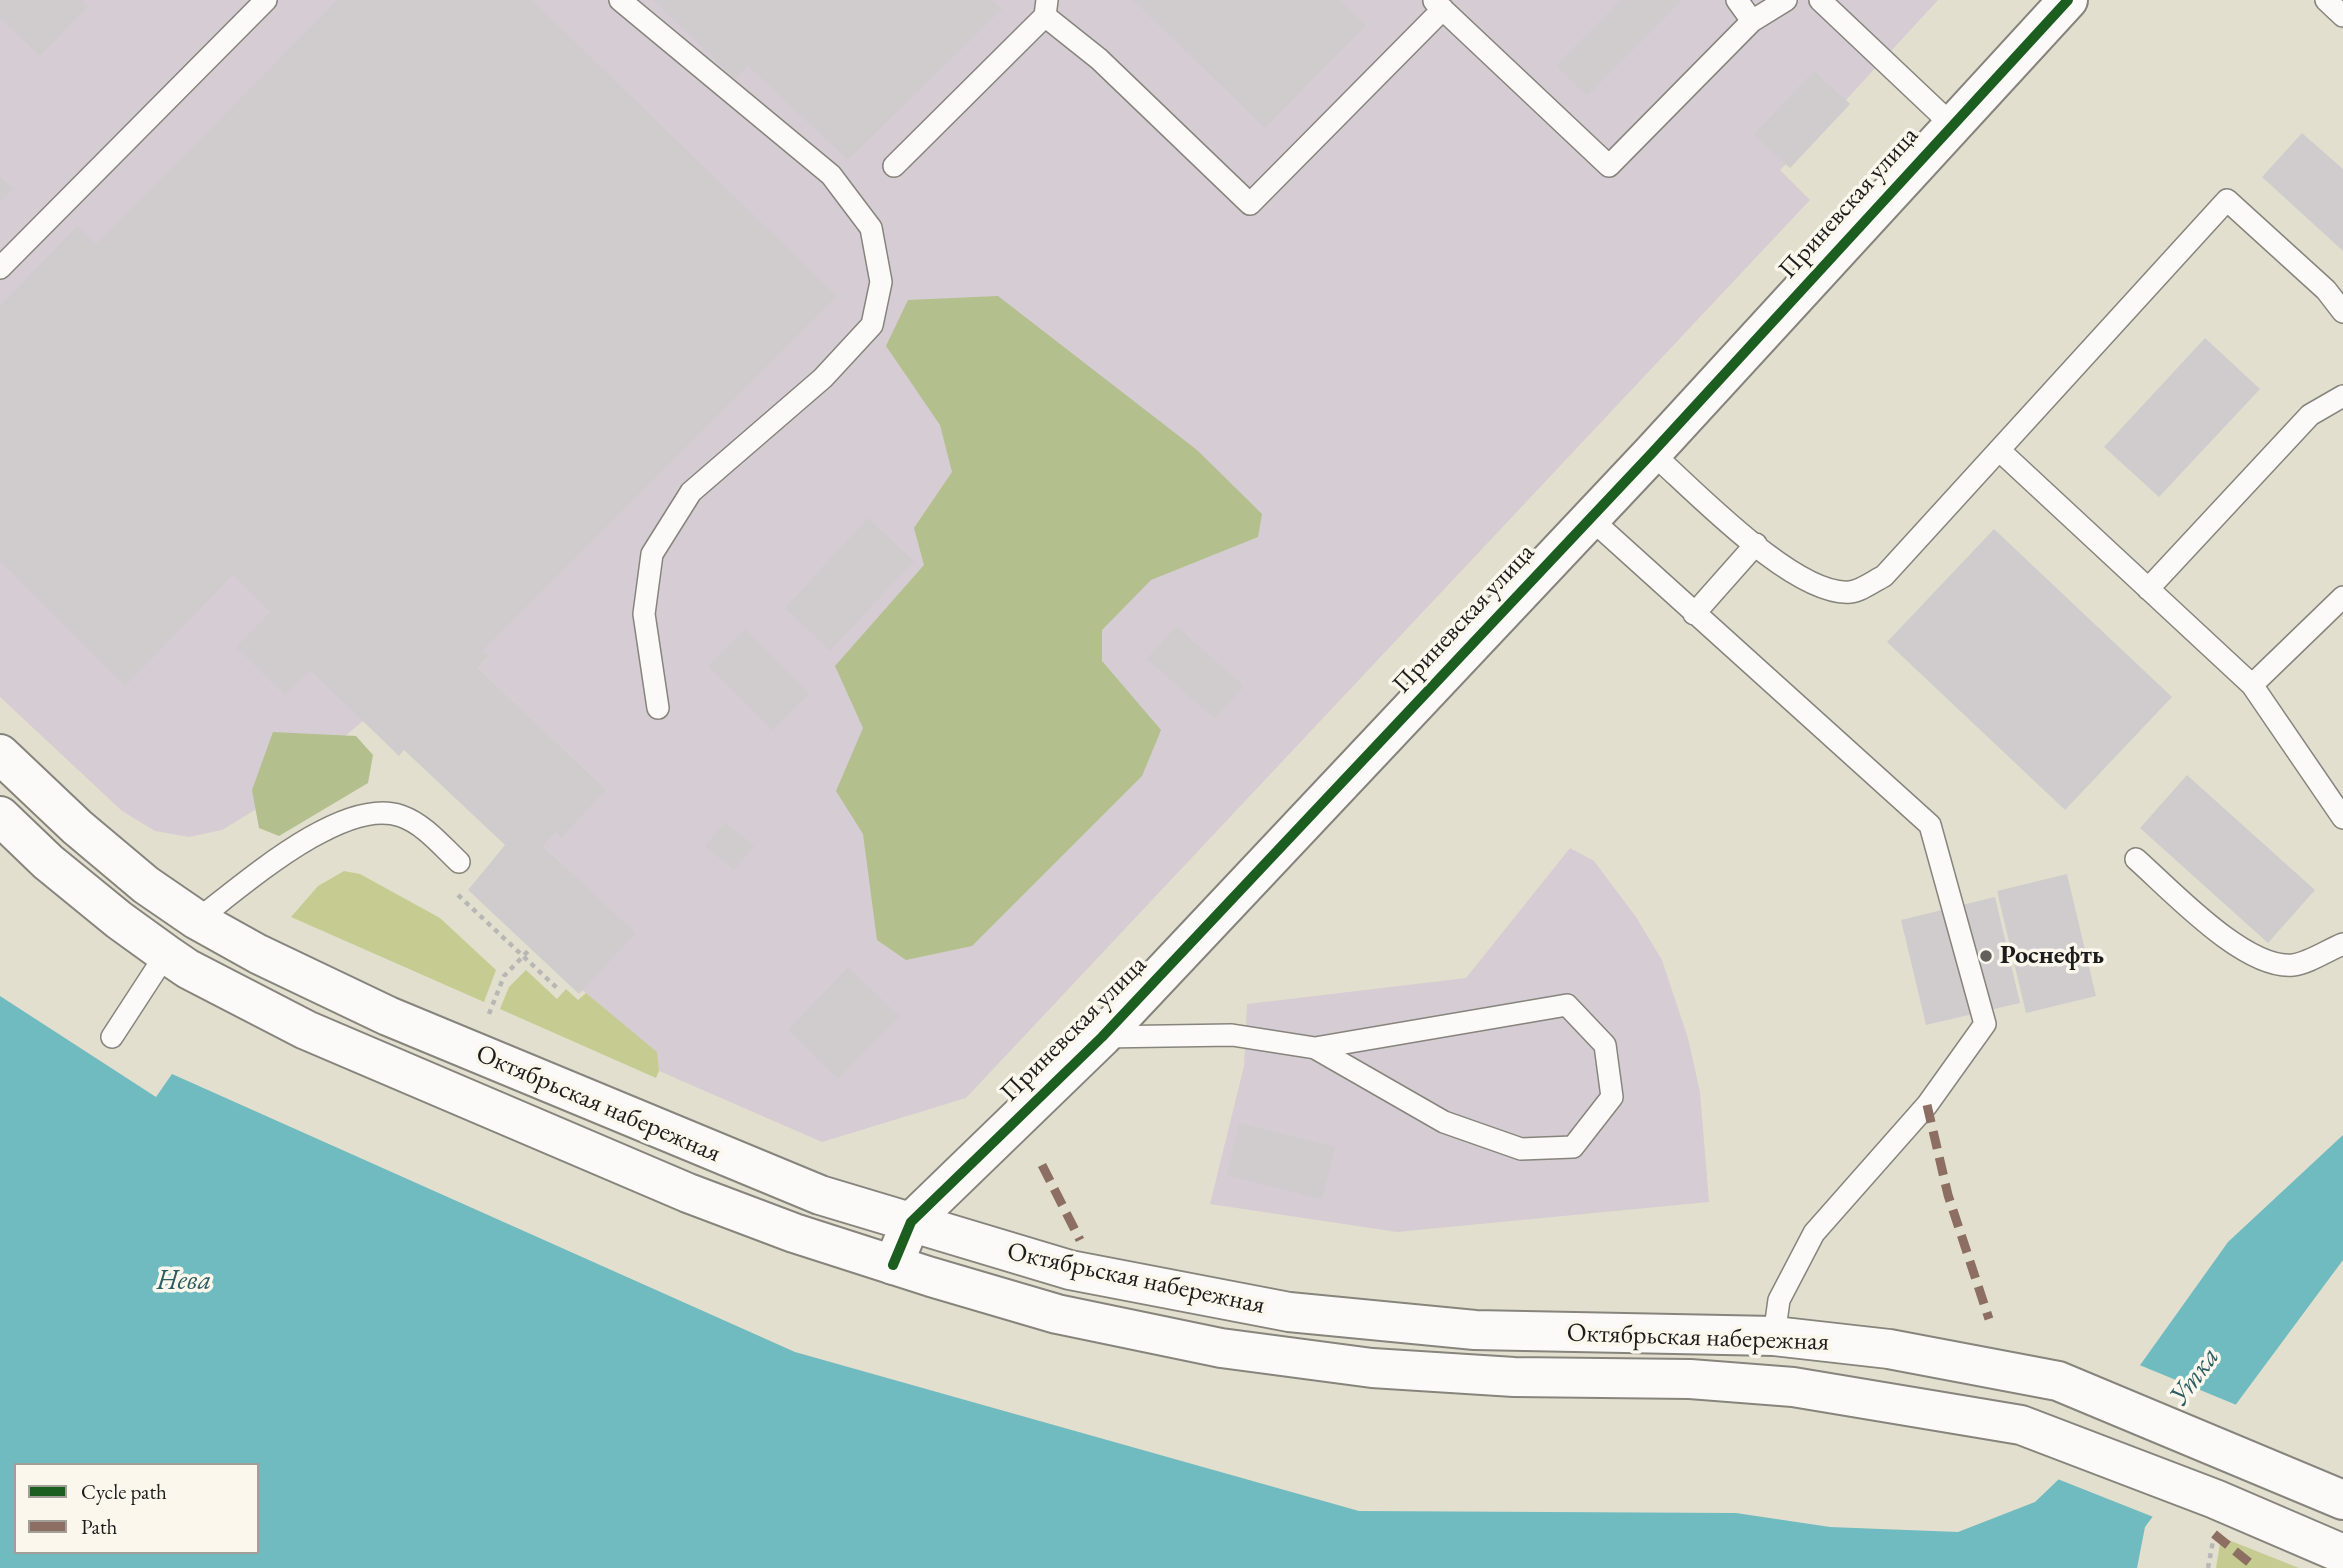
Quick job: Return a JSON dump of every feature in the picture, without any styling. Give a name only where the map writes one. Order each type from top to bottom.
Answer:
[{"type":"main road","name":"Приневская улица","points":[[894,1265],[911,1222],[1102,1037],[1652,453],[1951,124],[2068,0]]},
{"type":"main road","name":"Октябрьская набережная","points":[[0,754],[77,827],[136,877],[197,920],[269,960],[388,1016],[821,1195],[1070,1270],[1289,1312],[1475,1330],[1774,1336],[1889,1349],[2058,1381],[2248,1458],[2343,1500]]},
{"type":"main road","name":"Октябрьская набережная","points":[[0,816],[99,904],[166,954],[188,969],[306,1030],[688,1193],[794,1233],[894,1265],[1057,1314],[1221,1349],[1385,1369],[1514,1377],[1690,1379],[1793,1387],[2021,1425],[2215,1499],[2343,1554]]},
{"type":"lane","points":[[0,268],[266,0]]},
{"type":"lane","points":[[620,0],[831,175],[871,228],[881,282],[872,325],[823,378],[691,492],[652,554],[644,614],[657,708]]},
{"type":"lane","points":[[1737,0],[1752,21]]},
{"type":"lane","points":[[894,166],[1046,8],[1250,204],[1438,5],[1609,166],[1752,21],[1786,0]]},
{"type":"lane","points":[[1820,0],[1951,124]]},
{"type":"lane","points":[[2326,0],[2343,16]]},
{"type":"lane","points":[[1652,453],[1792,575],[1821,589],[1852,592],[1884,576],[2227,200],[2326,290],[2343,312]]},
{"type":"lane","points":[[2148,589],[2310,415],[2343,396]]},
{"type":"lane","points":[[1998,450],[2252,685],[2343,818]]},
{"type":"lane","points":[[1590,518],[1930,825],[1985,1024],[1927,1105],[1814,1233],[1779,1300],[1774,1336]]},
{"type":"lane","points":[[1695,614],[1756,544]]},
{"type":"lane","points":[[2252,685],[2343,597]]},
{"type":"lane","points":[[197,920],[309,836],[355,816],[397,814],[417,823],[459,862]]},
{"type":"lane","points":[[2136,859],[2234,946],[2263,961],[2294,965],[2343,944]]},
{"type":"lane","points":[[112,1037],[166,954]]},
{"type":"lane","points":[[1102,1037],[1232,1035],[1315,1048],[1567,1005],[1605,1045],[1612,1097],[1573,1147],[1521,1149],[1444,1122],[1315,1048]]},
{"type":"path","points":[[459,862],[458,895],[557,988]]},
{"type":"path","points":[[488,1015],[504,976],[531,948]]},
{"type":"shaded area","points":[[0,0],[1938,0],[1846,100],[1850,104],[1790,168],[1786,164],[1780,170],[1810,200],[966,1098],[822,1142],[659,1071],[656,1052],[582,990],[635,933],[543,846],[556,833],[561,837],[607,790],[478,668],[489,656],[455,624],[362,722],[255,810],[222,830],[189,837],[155,831],[122,811],[0,697]]},
{"type":"shaded area","points":[[1570,848],[1594,861],[1636,917],[1662,960],[1688,1038],[1700,1092],[1709,1202],[1397,1232],[1210,1204],[1244,1066],[1247,1004],[1466,978]]},
{"type":"green space","points":[[998,296],[1197,450],[1262,514],[1258,537],[1151,580],[1102,630],[1102,661],[1161,730],[1142,776],[972,946],[906,960],[877,940],[863,834],[836,791],[863,728],[835,666],[924,565],[914,528],[952,472],[940,425],[886,346],[908,300]]},
{"type":"green space","points":[[273,732],[356,736],[373,755],[368,783],[279,836],[259,828],[252,790]]},
{"type":"green space","points":[[344,871],[360,874],[440,918],[496,970],[484,1002],[291,917],[318,886]]},
{"type":"green space","points":[[526,970],[557,999],[566,989],[578,1000],[586,993],[657,1052],[659,1071],[656,1078],[500,1009],[509,987]]},
{"type":"green space","points":[[2221,1537],[2299,1568],[2216,1568]]},
{"type":"water","name":"Нева","points":[[0,996],[156,1097],[172,1074],[795,1352],[1359,1511],[1736,1513],[1830,1527],[1958,1532],[2035,1502],[2058,1480],[2228,1242],[2343,1135],[2343,1260],[2145,1527],[2137,1568],[0,1568]]},
{"type":"pier","points":[[2137,1364],[2239,1406],[2156,1518],[2055,1478]]},
{"type":"building","points":[[0,0],[81,0],[88,6],[40,56],[0,18]]},
{"type":"building","points":[[337,0],[532,0],[837,296],[483,650],[489,656],[478,668],[607,790],[561,838],[556,833],[543,846],[636,933],[579,994],[468,890],[505,845],[404,750],[399,756],[310,670],[285,695],[236,647],[270,612],[233,575],[125,686],[0,561],[0,306],[77,226],[96,245]]},
{"type":"building","points":[[653,0],[992,0],[1002,9],[848,160],[748,66],[735,79]]},
{"type":"building","points":[[1133,0],[1340,0],[1366,25],[1265,128]]},
{"type":"building","points":[[1621,0],[1682,0],[1587,96],[1556,66]]},
{"type":"building","points":[[1814,71],[1850,104],[1790,168],[1754,134]]},
{"type":"building","points":[[2302,133],[2343,169],[2343,251],[2262,177]]},
{"type":"building","points":[[0,176],[13,189],[0,202]]},
{"type":"building","points":[[2205,338],[2260,389],[2159,497],[2104,447]]},
{"type":"building","points":[[868,518],[914,561],[830,651],[785,608]]},
{"type":"building","points":[[1994,529],[2172,697],[2065,810],[1887,642]]},
{"type":"building","points":[[1176,626],[1244,686],[1215,719],[1147,659]]},
{"type":"building","points":[[745,629],[809,694],[772,730],[708,666]]},
{"type":"building","points":[[2187,775],[2315,890],[2268,943],[2140,828]]},
{"type":"building","points":[[725,822],[754,846],[734,870],[705,846]]},
{"type":"building","points":[[2067,874],[2096,996],[2026,1013],[1997,891]]},
{"type":"building","points":[[1995,897],[2020,1003],[1926,1025],[1901,920]]},
{"type":"building","points":[[848,967],[899,1016],[838,1079],[788,1030]]},
{"type":"building","points":[[1239,1123],[1335,1147],[1322,1199],[1227,1176]]},
{"type":"marked path","points":[[1927,1105],[1948,1195],[1989,1319]]},
{"type":"marked path","points":[[1042,1165],[1080,1240]]},
{"type":"marked path","points":[[2214,1534],[2256,1568]]},
{"type":"cycle path","points":[[893,1265],[911,1222],[1102,1037],[1652,453],[2068,0]]},
{"type":"place","name":"Роснефть","points":[[1986,956]]},
{"type":"water label","name":"Утка","points":[[2195,1377]]}]
